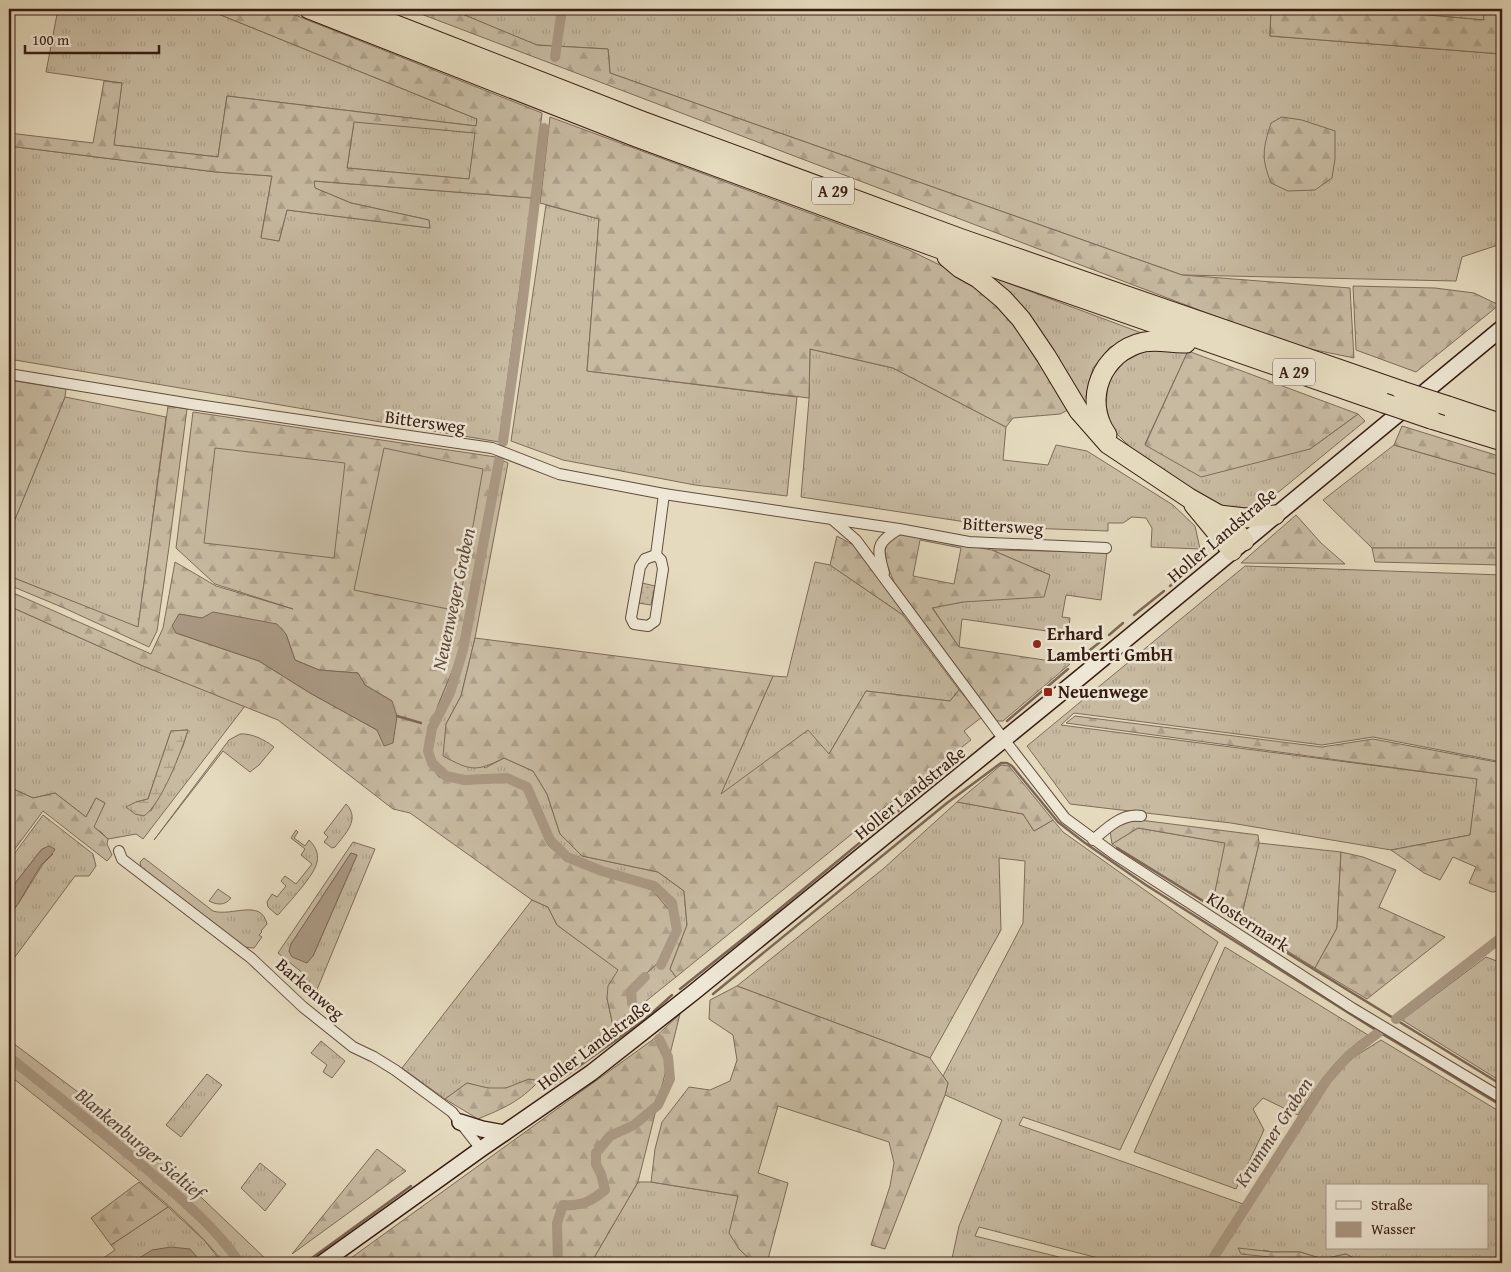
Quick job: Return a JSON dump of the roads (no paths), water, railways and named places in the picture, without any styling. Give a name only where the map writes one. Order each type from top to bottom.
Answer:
[{"type":"highway","name":"A 29","points":[[309,9],[636,137],[935,247],[1203,341],[1502,442]]},
{"type":"highway","name":"A 29","points":[[355,9],[642,121],[962,239],[1502,424]]},
{"type":"highway","points":[[935,247],[960,268],[978,278],[1004,299],[1046,356],[1079,412],[1103,439],[1120,453],[1189,498],[1220,515],[1235,530],[1238,546]]},
{"type":"highway","points":[[1120,453],[1105,432],[1096,411],[1097,386],[1108,364],[1126,348],[1143,342],[1155,340],[1182,343],[1203,341]]},
{"type":"highway","points":[[1189,498],[1238,546]]},
{"type":"highway","points":[[1220,515],[1244,518],[1275,515]]},
{"type":"main road","name":"Holler Landstraße","points":[[322,1263],[481,1148],[591,1072],[694,992],[1004,740],[1502,328]]},
{"type":"main road","points":[[460,1122],[482,1129],[504,1132]]},
{"type":"street","name":"Bittersweg","points":[[9,374],[191,404],[492,448],[559,474],[664,494],[969,542],[1106,548]]},
{"type":"street","points":[[656,555],[664,494]]},
{"type":"street","points":[[832,519],[856,540],[1004,740]]},
{"type":"street","points":[[885,578],[878,552],[885,538],[899,530]]},
{"type":"street","points":[[656,555],[661,560],[663,569],[655,621],[648,626],[634,624],[631,618],[640,567],[645,559],[656,555]]},
{"type":"street","name":"Klostermark","points":[[1004,740],[1065,818],[1093,840],[1352,1008],[1502,1098]]},
{"type":"street","points":[[1093,840],[1109,826],[1132,814],[1141,816]]},
{"type":"street","name":"Barkenweg","points":[[119,852],[122,859],[255,962],[302,1007],[353,1047],[395,1070],[452,1112],[481,1148]]},
{"type":"water","points":[[213,612],[277,624],[286,634],[295,660],[319,670],[358,673],[365,685],[392,701],[397,716],[393,743],[384,746],[377,730],[310,693],[259,661],[176,633],[172,626],[179,614],[202,618]]},
{"type":"water","points":[[49,846],[55,849],[54,851],[42,864],[9,916],[9,891],[42,849]]},
{"type":"water","points":[[351,853],[357,855],[313,956],[307,963],[292,957],[289,951],[291,944]]},
{"type":"water","points":[[171,1247],[190,1249],[202,1263],[131,1263],[152,1250]]},
{"type":"waterway","name":"Neuenweger Graben","points":[[555,57],[562,9]]},
{"type":"waterway","name":"Neuenweger Graben","points":[[503,442],[544,128]]},
{"type":"waterway","name":"Neuenweger Graben","points":[[499,461],[463,650],[450,693],[432,728],[428,751],[432,763],[446,776],[464,780],[507,778],[527,787],[550,840],[567,857],[602,871],[654,886],[672,903],[677,930],[661,965]]},
{"type":"waterway","points":[[1170,586],[1197,563]]},
{"type":"waterway","points":[[1134,615],[1164,591]]},
{"type":"waterway","points":[[1109,635],[1123,623]]},
{"type":"waterway","points":[[1075,662],[1100,642]]},
{"type":"waterway","points":[[1007,721],[1068,669]]},
{"type":"waterway","name":"Neuenweger Graben","points":[[397,716],[421,723]]},
{"type":"waterway","points":[[680,989],[965,756]]},
{"type":"waterway","points":[[713,994],[947,803],[1001,763],[1007,763],[1012,766],[1058,822],[1085,843],[1146,885],[1225,935],[1379,1032],[1502,1106]]},
{"type":"waterway","points":[[1117,848],[1502,1085]]},
{"type":"waterway","name":"Krummer Graben","points":[[1396,1019],[1502,937]]},
{"type":"waterway","name":"Neuenweger Graben","points":[[632,1003],[631,991],[645,977]]},
{"type":"waterway","points":[[547,1089],[644,1020],[672,995]]},
{"type":"waterway","name":"Krummer Graben","points":[[1210,1263],[1326,1081],[1348,1056],[1379,1032]]},
{"type":"waterway","name":"Neuenweger Graben","points":[[558,1263],[557,1223],[563,1205],[575,1205],[586,1202],[605,1190],[596,1164],[596,1153],[610,1136],[634,1125],[658,1105],[670,1079],[668,1057],[659,1039]]},
{"type":"waterway","name":"Blankenburger Sieltief","points":[[9,1057],[110,1138],[182,1200],[219,1236],[240,1263]]},
{"type":"waterway","points":[[305,1263],[411,1186]]},
{"type":"place","name":"Erhard Lamberti GmbH","points":[[1037,644]]},
{"type":"place","name":"Neuenwege","points":[[1048,692]]}]
